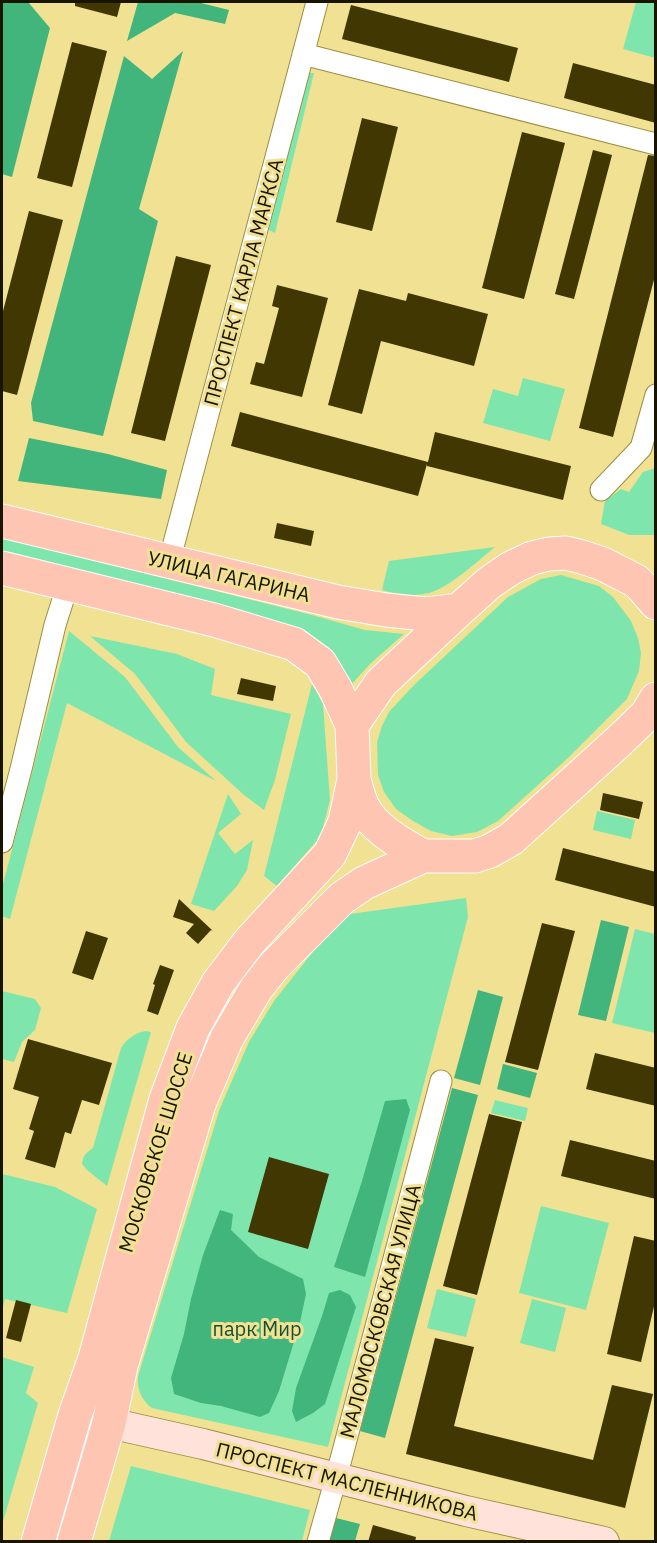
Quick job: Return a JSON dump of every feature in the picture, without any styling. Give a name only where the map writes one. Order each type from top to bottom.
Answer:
[{"type":"main road","name":"УЛИЦА ГАГАРИНА","points":[[2,521],[338,602],[426,614],[459,610]]},
{"type":"main road","points":[[352,725],[381,683],[459,610],[496,578],[532,558],[549,554],[566,554],[603,564],[636,581],[656,603]]},
{"type":"main road","points":[[603,564],[656,566]]},
{"type":"main road","points":[[2,568],[214,620],[294,644],[320,663],[335,688],[352,725]]},
{"type":"main road","name":"МОСКОВСКОЕ ШОССЕ","points":[[108,1362],[199,1104],[227,1038],[256,989],[274,966],[342,898],[370,879],[423,856],[475,856],[511,839],[647,714],[656,699]]},
{"type":"main road","name":"МОСКОВСКОЕ ШОССЕ","points":[[352,725],[354,779],[358,797],[368,815],[380,828],[423,856]]},
{"type":"main road","points":[[618,742],[656,731]]},
{"type":"main road","name":"МОСКОВСКОЕ ШОССЕ","points":[[56,1542],[108,1362],[166,1099],[193,1028],[218,983],[249,942],[330,854],[345,822],[354,779]]},
{"type":"main road","name":"МОСКОВСКОЕ ШОССЕ","points":[[38,1542],[92,1419]]},
{"type":"main road","name":"МОСКОВСКОЕ ШОССЕ","points":[[74,1542],[92,1419]]},
{"type":"main road","name":"ПРОСПЕКТ МАСЛЕННИКОВА","points":[[92,1419],[203,1444],[466,1511],[603,1542]]},
{"type":"street","name":"ПРОСПЕКТ КАРЛА МАРКСА","points":[[169,562],[317,2]]},
{"type":"street","points":[[303,54],[656,144]]},
{"type":"street","points":[[601,490],[641,448],[656,395]]},
{"type":"street","points":[[2,842],[55,625],[68,584]]},
{"type":"street","name":"МАЛОМОСКОВСКАЯ УЛИЦА","points":[[318,1542],[441,1081]]},
{"type":"green space","points":[[2,2],[28,2],[50,28],[12,177],[2,174]]},
{"type":"green space","points":[[138,2],[197,2],[229,10],[225,24],[175,13],[127,41]]},
{"type":"green space","points":[[636,2],[655,2],[655,58],[623,49]]},
{"type":"green space","points":[[183,51],[139,209],[158,221],[103,436],[33,421],[31,403],[124,56],[152,79]]},
{"type":"green space","points":[[306,73],[314,73],[275,233],[265,228]]},
{"type":"green space","points":[[523,378],[565,389],[550,441],[483,423],[493,389],[518,396]]},
{"type":"green space","points":[[29,438],[108,454],[167,470],[161,499],[18,481]]},
{"type":"green space","points":[[655,468],[655,535],[629,535],[601,524],[605,501],[621,489],[629,492],[643,472]]},
{"type":"green space","points":[[2,538],[365,630],[404,634],[371,663],[349,687],[338,663],[2,556]]},
{"type":"green space","points":[[495,547],[438,590],[417,595],[382,590],[389,561]]},
{"type":"green space","points":[[561,575],[599,586],[613,597],[631,621],[641,653],[639,671],[627,699],[568,758],[498,821],[477,832],[452,836],[431,831],[396,809],[384,792],[378,775],[377,742],[389,712],[414,685],[508,597],[541,579]]},
{"type":"green space","points":[[69,631],[125,677],[178,747],[216,781],[67,703],[10,919],[2,916],[2,888]]},
{"type":"green space","points":[[90,636],[177,654],[215,669],[211,695],[291,714],[275,780],[264,810],[244,795],[186,742],[135,674]]},
{"type":"green space","points":[[312,684],[323,704],[330,800],[321,836],[277,886],[264,876]]},
{"type":"green space","points":[[228,794],[241,814],[218,833],[235,854],[253,840],[247,870],[237,886],[214,911],[191,904]]},
{"type":"green space","points":[[597,811],[635,820],[631,839],[593,830]]},
{"type":"green space","name":"парк Мир","points":[[466,898],[468,917],[328,1447],[152,1408],[140,1394],[138,1376],[220,1108],[249,1042],[274,1001],[312,953],[350,914]]},
{"type":"green space","points":[[601,920],[629,927],[606,1021],[578,1015]]},
{"type":"green space","points":[[635,929],[655,934],[655,1033],[612,1023]]},
{"type":"green space","points":[[478,990],[503,997],[480,1085],[454,1078]]},
{"type":"green space","points":[[2,991],[35,999],[41,1008],[35,1030],[22,1042],[14,1062],[2,1059]]},
{"type":"green space","points":[[146,1031],[151,1032],[107,1186],[87,1170],[82,1161],[85,1154],[93,1148],[121,1048],[131,1037]]},
{"type":"green space","points":[[503,1064],[537,1073],[530,1098],[497,1089]]},
{"type":"green space","points":[[452,1088],[478,1095],[385,1438],[360,1431]]},
{"type":"green space","points":[[406,1099],[410,1110],[365,1277],[334,1267],[385,1101]]},
{"type":"green space","points":[[495,1100],[528,1108],[525,1121],[491,1113]]},
{"type":"green space","points":[[2,1174],[55,1187],[97,1209],[67,1313],[5,1299],[2,1311]]},
{"type":"green space","points":[[541,1206],[609,1223],[586,1310],[519,1293]]},
{"type":"green space","points":[[220,1210],[233,1214],[231,1230],[259,1257],[303,1279],[306,1294],[279,1391],[269,1413],[260,1417],[174,1394],[171,1378],[203,1255]]},
{"type":"green space","points":[[437,1289],[476,1299],[466,1337],[427,1328]]},
{"type":"green space","points":[[340,1290],[350,1295],[356,1307],[325,1404],[296,1422],[292,1411],[296,1388],[329,1293]]},
{"type":"green space","points":[[532,1299],[566,1308],[555,1352],[520,1343]]},
{"type":"green space","points":[[2,1357],[34,1367],[26,1393],[38,1403],[2,1525]]},
{"type":"green space","points":[[131,1466],[310,1510],[302,1541],[109,1541]]},
{"type":"green space","points":[[336,1518],[360,1524],[355,1541],[329,1542]]},
{"type":"building","points":[[75,2],[121,2],[117,17],[75,6]]},
{"type":"building","points":[[351,5],[518,48],[509,82],[342,39]]},
{"type":"building","points":[[72,42],[107,51],[72,187],[37,178]]},
{"type":"building","points":[[573,63],[656,85],[656,123],[564,98]]},
{"type":"building","points":[[362,118],[398,127],[372,231],[336,222]]},
{"type":"building","points":[[522,132],[565,143],[524,299],[482,288]]},
{"type":"building","points":[[593,150],[612,155],[574,299],[555,294]]},
{"type":"building","points":[[648,155],[656,156],[656,272],[613,437],[579,428]]},
{"type":"building","points":[[29,211],[63,220],[17,395],[2,391],[2,315]]},
{"type":"building","points":[[176,256],[211,265],[165,441],[131,433]]},
{"type":"building","points":[[277,285],[328,298],[302,397],[250,384],[256,362],[264,364],[279,308],[272,306]]},
{"type":"building","points":[[359,289],[406,301],[408,293],[488,314],[474,366],[381,341],[362,414],[328,405]]},
{"type":"building","points":[[240,412],[428,462],[435,432],[571,466],[563,500],[427,466],[427,464],[418,496],[231,446]]},
{"type":"building","points":[[277,523],[314,531],[311,546],[274,538]]},
{"type":"building","points":[[241,678],[276,686],[273,701],[237,694]]},
{"type":"building","points":[[603,793],[643,802],[639,819],[600,810]]},
{"type":"building","points":[[563,848],[656,872],[656,907],[555,880]]},
{"type":"building","points":[[179,899],[213,931],[211,930],[198,944],[186,933],[194,924],[173,917]]},
{"type":"building","points":[[542,923],[575,931],[538,1070],[505,1062]]},
{"type":"building","points":[[86,931],[108,938],[93,980],[72,973]]},
{"type":"building","points":[[160,965],[174,970],[158,1015],[147,1011]]},
{"type":"building","points":[[28,1039],[112,1063],[99,1105],[82,1100],[71,1134],[65,1132],[55,1168],[25,1159],[34,1131],[29,1129],[39,1097],[13,1089]]},
{"type":"building","points":[[595,1053],[656,1068],[656,1106],[586,1089]]},
{"type":"building","points":[[489,1114],[522,1122],[477,1295],[443,1286]]},
{"type":"building","points":[[570,1140],[656,1161],[656,1199],[561,1176]]},
{"type":"building","points":[[269,1157],[329,1174],[308,1249],[248,1232]]},
{"type":"building","points":[[634,1236],[656,1241],[656,1298],[641,1362],[607,1354]]},
{"type":"building","points":[[16,1300],[31,1304],[21,1342],[6,1338]]},
{"type":"building","points":[[435,1338],[474,1347],[454,1426],[593,1460],[612,1385],[653,1394],[625,1508],[406,1454]]},
{"type":"building","points":[[373,1525],[416,1537],[415,1542],[368,1542]]}]
